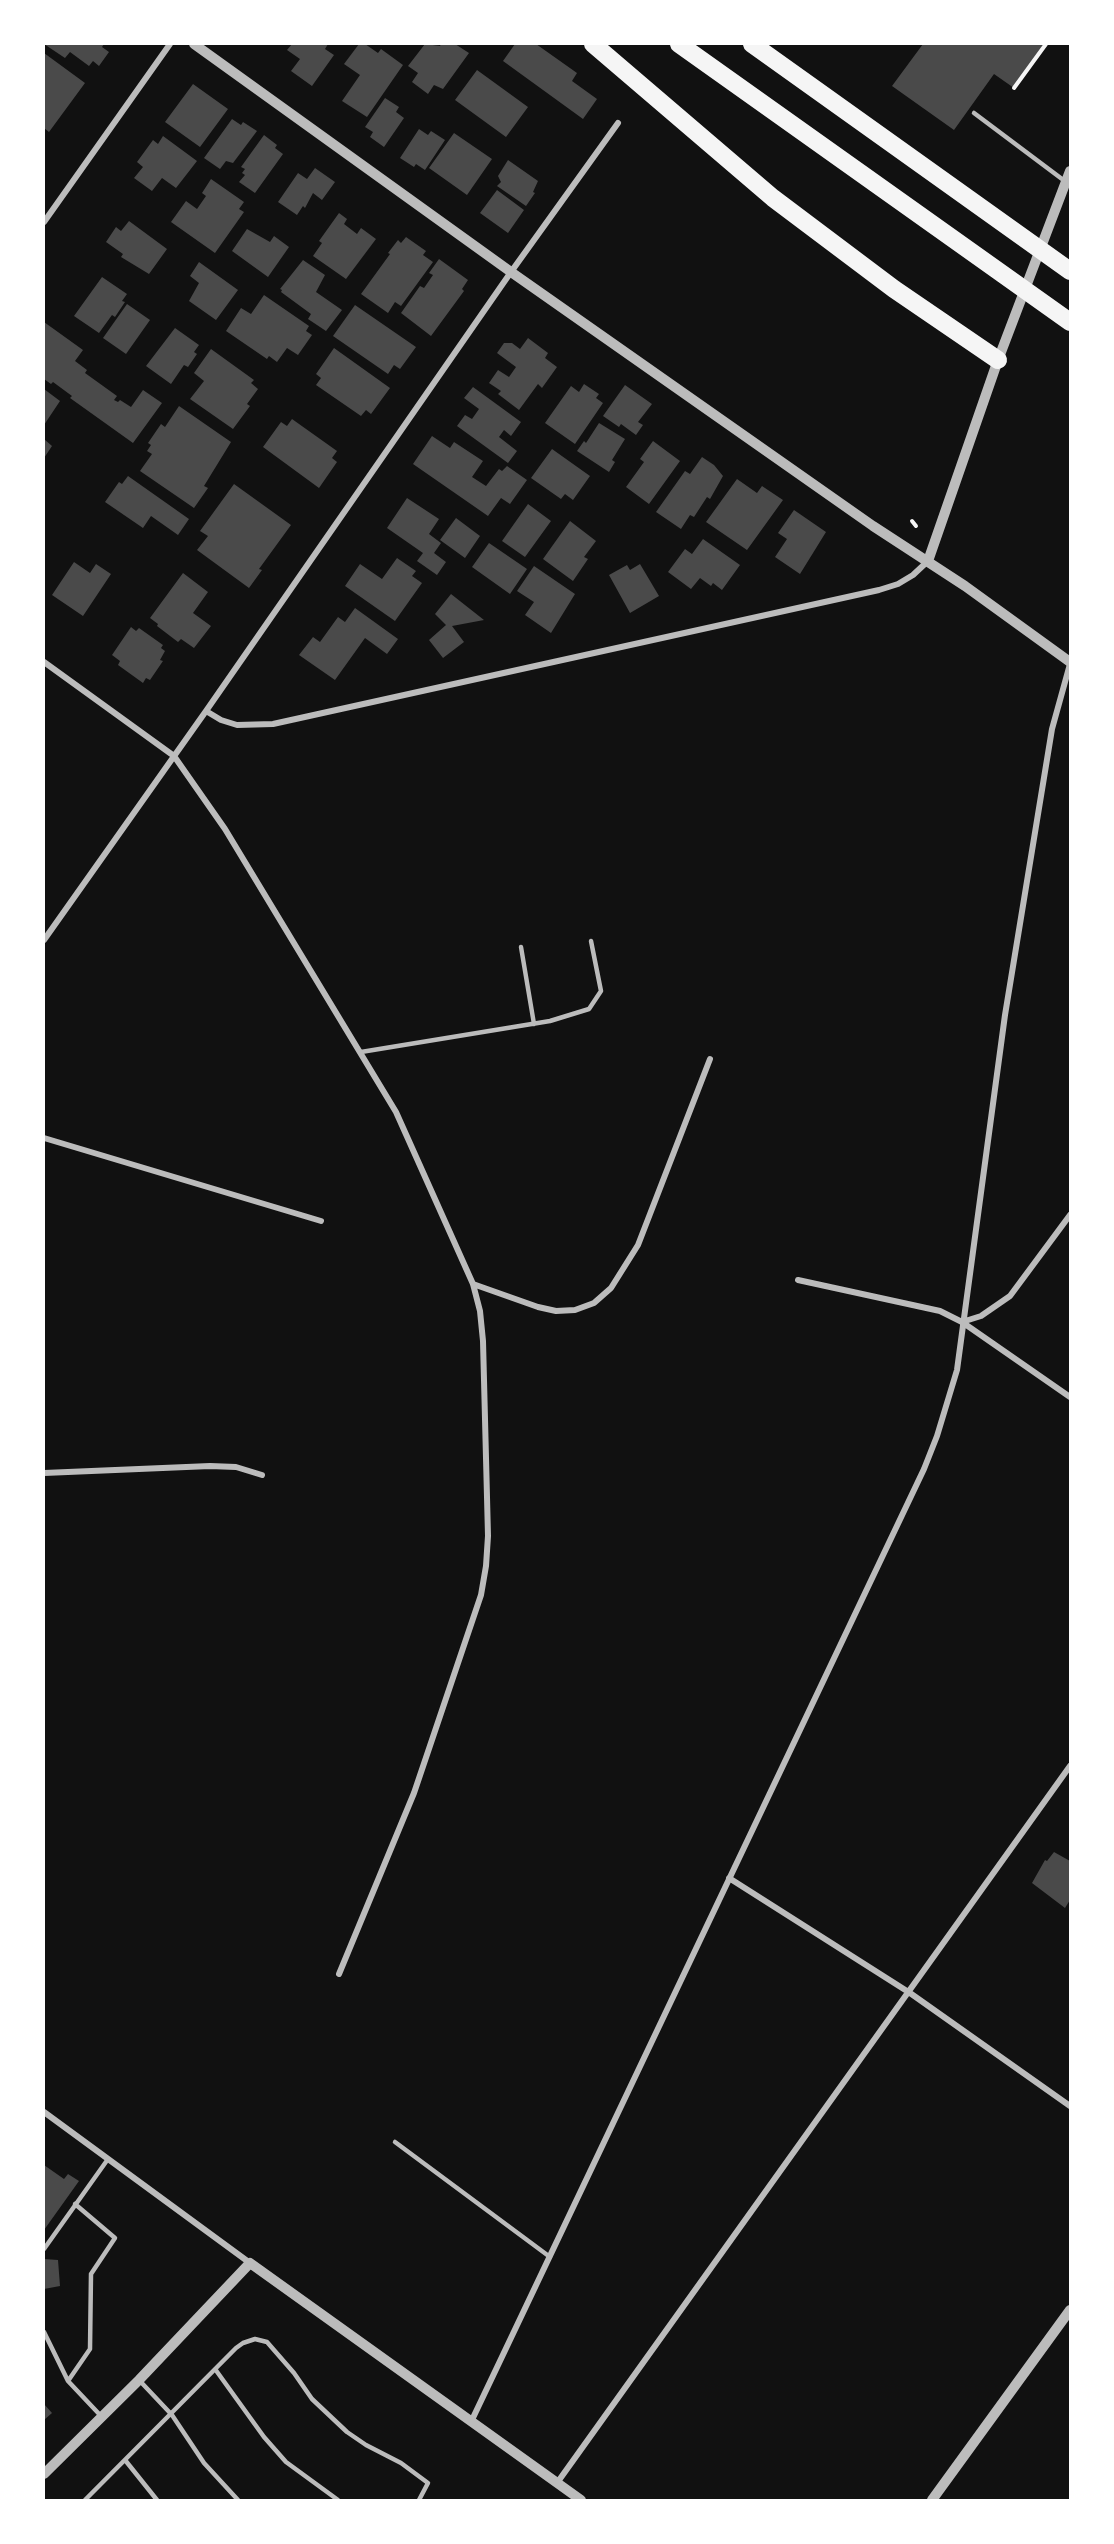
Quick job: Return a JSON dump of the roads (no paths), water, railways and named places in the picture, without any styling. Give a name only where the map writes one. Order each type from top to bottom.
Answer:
[{"type":"highway","points":[[594,44],[773,198],[894,289],[998,360]]},
{"type":"highway","points":[[679,44],[1071,322]]},
{"type":"highway","points":[[752,44],[1071,271]]},
{"type":"street","points":[[44,222],[170,44]]},
{"type":"street","points":[[194,44],[511,272],[1071,663],[1055,717],[1048,752],[1005,1015],[957,1370],[951,1391],[924,1469],[471,2422]]},
{"type":"street","points":[[44,940],[511,272],[618,123]]},
{"type":"street","points":[[206,711],[221,720],[237,725],[273,724],[879,590],[898,584],[913,575],[928,561],[998,360],[1069,177]]},
{"type":"street","points":[[44,662],[174,756],[248,863],[396,1112],[473,1284],[480,1311],[483,1341],[488,1536],[483,1585],[414,1793],[339,1974]]},
{"type":"street","points":[[473,1284],[538,1308],[556,1311],[575,1310],[594,1303],[611,1288],[638,1245],[710,1059]]},
{"type":"street","points":[[44,1138],[321,1221]]},
{"type":"street","points":[[962,1322],[981,1316],[1010,1296],[1071,1215]]},
{"type":"street","points":[[798,1280],[940,1311],[962,1322],[1071,1397]]},
{"type":"street","points":[[44,1473],[210,1466],[236,1467],[262,1475]]},
{"type":"street","points":[[557,2483],[1071,1766]]},
{"type":"street","points":[[729,1878],[910,1993],[1071,2106]]},
{"type":"street","points":[[44,2112],[581,2500]]},
{"type":"street","points":[[44,2474],[139,2380],[250,2263]]},
{"type":"street","points":[[932,2500],[1071,2310]]},
{"type":"lane","points":[[974,113],[1069,177]]},
{"type":"lane","points":[[361,1052],[534,1024],[589,1009],[601,991],[591,941]]},
{"type":"lane","points":[[521,947],[534,1024]]},
{"type":"lane","points":[[394,2142],[550,2257]]},
{"type":"lane","points":[[44,2249],[108,2159]]},
{"type":"lane","points":[[68,2381],[90,2349],[91,2274],[115,2238],[75,2204]]},
{"type":"lane","points":[[44,2332],[68,2381],[102,2417]]},
{"type":"lane","points":[[85,2500],[172,2415],[215,2369],[243,2343],[255,2339],[267,2342],[331,2419],[366,2445],[401,2463],[429,2483],[419,2500]]},
{"type":"lane","points":[[215,2369],[264,2437],[286,2462],[338,2500]]},
{"type":"lane","points":[[139,2380],[172,2415],[204,2463],[238,2500]]},
{"type":"lane","points":[[125,2460],[156,2500]]}]
